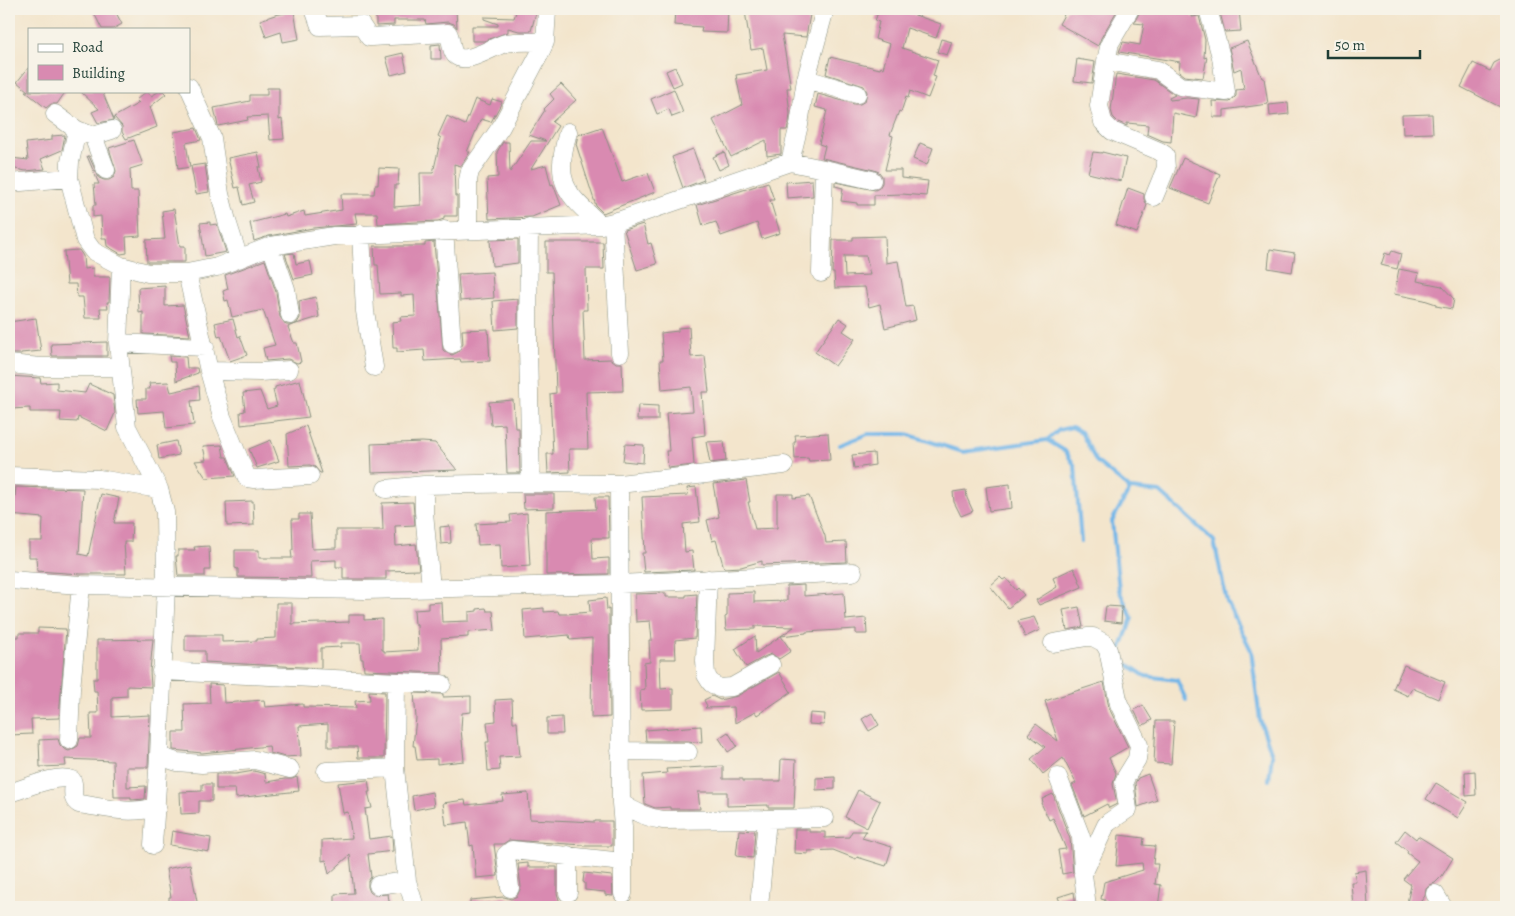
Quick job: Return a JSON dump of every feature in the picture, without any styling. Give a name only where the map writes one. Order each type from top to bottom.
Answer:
[{"type":"street","points":[[314,9],[320,26],[361,25],[371,38],[448,33],[456,56],[463,59],[505,43],[545,42]]},
{"type":"street","points":[[790,162],[799,125],[806,79],[825,9]]},
{"type":"street","points":[[1130,9],[1113,36],[1106,61],[1099,106],[1104,122],[1112,131],[1159,151],[1165,156],[1166,168],[1154,197]]},
{"type":"street","points":[[1106,61],[1158,70],[1180,86],[1226,92],[1221,57],[1208,9]]},
{"type":"street","points":[[468,229],[468,180],[470,171],[501,127],[545,42],[547,11]]},
{"type":"street","points":[[806,79],[857,94]]},
{"type":"street","points":[[190,88],[212,138],[220,194],[239,260]]},
{"type":"street","points":[[55,114],[85,133],[106,170]]},
{"type":"street","points":[[85,133],[112,130]]},
{"type":"street","points":[[568,132],[562,152],[561,166],[566,188],[570,196],[580,207],[607,224]]},
{"type":"street","points":[[85,133],[70,162],[69,178],[85,240],[93,251],[121,266],[148,273],[187,273],[239,260],[271,246],[334,236],[607,224],[790,162],[872,180]]},
{"type":"street","points":[[821,273],[824,169]]},
{"type":"street","points":[[9,183],[69,178]]},
{"type":"street","points":[[607,224],[620,352]]},
{"type":"street","points":[[529,227],[528,347],[531,483]]},
{"type":"street","points":[[444,230],[452,344]]},
{"type":"street","points":[[360,234],[365,311],[374,367]]},
{"type":"street","points":[[271,246],[286,289],[290,314]]},
{"type":"street","points":[[121,266],[118,343],[119,367],[127,427],[159,489],[165,512],[166,586],[154,846]]},
{"type":"street","points":[[187,273],[209,371],[222,417],[248,478],[310,476]]},
{"type":"street","points":[[118,343],[205,347]]},
{"type":"street","points":[[9,364],[119,367]]},
{"type":"street","points":[[209,371],[260,372],[288,370]]},
{"type":"street","points":[[386,489],[424,485],[619,484],[784,466]]},
{"type":"street","points":[[9,476],[99,479],[159,489]]},
{"type":"street","points":[[619,484],[620,750],[623,894]]},
{"type":"street","points":[[424,485],[424,512],[431,588]]},
{"type":"street","points":[[9,580],[81,585],[364,590],[620,584],[853,572]]},
{"type":"street","points":[[708,579],[705,661],[706,675],[711,683],[720,688],[732,686],[771,665]]},
{"type":"street","points":[[69,740],[81,585]]},
{"type":"street","points":[[1053,643],[1093,637],[1104,644],[1108,650],[1119,704],[1138,745],[1137,759],[1124,782],[1128,809],[1106,825],[1083,874]]},
{"type":"street","points":[[161,671],[442,684]]},
{"type":"street","points":[[396,682],[395,768],[407,880],[415,907]]},
{"type":"street","points":[[620,750],[688,752]]},
{"type":"street","points":[[159,756],[177,762],[202,764],[255,760],[290,770]]},
{"type":"street","points":[[326,771],[395,768]]},
{"type":"street","points":[[1058,777],[1081,837],[1087,907]]},
{"type":"street","points":[[9,793],[53,779],[67,778],[72,780],[74,784],[72,797],[79,804],[127,811],[141,811],[156,807]]},
{"type":"street","points":[[621,803],[651,819],[662,820],[825,818]]},
{"type":"street","points":[[759,907],[767,819]]},
{"type":"street","points":[[510,888],[506,855],[512,850],[623,862]]},
{"type":"street","points":[[568,855],[568,893]]},
{"type":"street","points":[[378,886],[407,880]]},
{"type":"building","points":[[92,9],[114,9],[122,24],[115,28],[102,28]]},
{"type":"building","points":[[376,9],[456,9],[457,28],[454,24],[448,22],[426,24],[425,20],[394,20],[394,25],[376,26]]},
{"type":"building","points":[[517,9],[537,9],[531,31],[519,31],[508,28],[508,32],[484,41],[472,41],[472,26],[498,26],[498,24],[484,19],[484,17],[514,18]]},
{"type":"building","points":[[675,9],[728,9],[727,33],[701,32],[702,27],[674,25]]},
{"type":"building","points":[[811,9],[806,37],[782,35],[791,88],[787,88],[790,114],[789,123],[787,130],[781,130],[781,154],[767,156],[766,140],[731,157],[713,120],[742,105],[736,75],[767,70],[763,48],[751,50],[745,11]]},
{"type":"building","points":[[879,9],[912,14],[941,24],[936,38],[907,28],[902,48],[938,60],[933,76],[936,77],[928,98],[910,91],[908,98],[906,97],[890,135],[893,136],[885,170],[901,170],[901,178],[928,181],[926,196],[902,194],[874,195],[874,205],[857,205],[857,203],[841,201],[843,188],[835,186],[835,182],[875,190],[882,183],[882,176],[874,170],[822,158],[825,146],[819,144],[827,110],[815,107],[818,94],[854,104],[860,104],[865,101],[867,92],[864,86],[826,74],[830,57],[880,69],[881,67],[883,68],[890,44],[875,39],[879,22],[875,21]]},
{"type":"building","points":[[1067,9],[1118,9],[1098,46],[1059,24]]},
{"type":"building","points":[[1141,9],[1193,9],[1192,17],[1199,16],[1205,40],[1204,58],[1207,57],[1203,78],[1184,76],[1179,72],[1180,62],[1119,52],[1123,42],[1140,45],[1144,24],[1134,23]]},
{"type":"building","points":[[1219,9],[1239,9],[1241,31],[1225,32]]},
{"type":"building","points":[[294,11],[299,39],[283,42],[281,32],[266,37],[260,20]]},
{"type":"building","points":[[941,39],[952,42],[947,55],[937,52]]},
{"type":"building","points":[[1247,41],[1262,78],[1264,78],[1268,104],[1224,110],[1224,117],[1213,117],[1212,101],[1230,102],[1236,96],[1236,90],[1244,89],[1241,68],[1234,71],[1229,48]]},
{"type":"building","points":[[440,44],[441,59],[431,59],[431,45]]},
{"type":"building","points":[[403,53],[407,71],[391,75],[386,57]]},
{"type":"building","points":[[1506,57],[1506,110],[1461,87],[1473,63],[1490,71],[1494,63]]},
{"type":"building","points":[[1077,59],[1095,62],[1092,83],[1074,81]]},
{"type":"building","points":[[675,67],[682,83],[673,87],[666,71]]},
{"type":"building","points":[[28,68],[28,91],[17,82]]},
{"type":"building","points":[[1116,74],[1154,80],[1175,95],[1169,98],[1170,100],[1199,99],[1196,118],[1173,113],[1171,142],[1163,141],[1147,134],[1148,125],[1127,123],[1127,126],[1118,122],[1113,117],[1111,110]]},
{"type":"building","points":[[561,84],[576,100],[552,122],[558,126],[531,169],[546,165],[551,185],[553,184],[561,205],[532,217],[489,219],[487,178],[498,177],[497,152],[503,142],[509,142],[510,172],[531,141],[546,141],[529,135],[544,109],[554,99],[550,94]]},
{"type":"building","points":[[267,88],[279,88],[279,120],[282,119],[284,139],[270,140],[268,116],[247,117],[248,120],[218,126],[214,108],[250,101],[250,95],[267,95]]},
{"type":"building","points":[[674,89],[683,113],[672,117],[669,109],[657,114],[651,99]]},
{"type":"building","points":[[25,91],[65,92],[57,104],[51,104],[46,108]]},
{"type":"building","points":[[81,92],[102,92],[114,120],[98,123],[92,112],[99,109]]},
{"type":"building","points":[[146,92],[151,96],[158,92],[166,94],[150,107],[157,127],[126,139],[122,132],[122,126],[114,117],[139,103],[136,100]]},
{"type":"building","points":[[475,99],[490,105],[492,99],[502,102],[491,122],[481,119],[467,152],[470,152],[461,166],[454,164],[457,216],[444,216],[444,219],[438,221],[378,224],[377,213],[355,213],[357,224],[313,228],[269,236],[254,241],[250,223],[285,214],[286,217],[304,211],[305,216],[342,210],[341,194],[374,194],[375,185],[378,185],[379,168],[399,169],[398,185],[395,185],[394,207],[421,205],[420,173],[433,173],[441,138],[438,136],[447,116],[465,125]]},
{"type":"building","points":[[1288,103],[1289,114],[1270,116],[1269,105]]},
{"type":"building","points":[[1432,114],[1433,133],[1403,134],[1402,115]]},
{"type":"building","points":[[602,127],[622,182],[648,173],[655,192],[603,213],[596,206],[576,144],[578,135]]},
{"type":"building","points":[[196,128],[201,140],[186,143],[190,167],[178,169],[174,132]]},
{"type":"building","points":[[65,135],[62,150],[41,159],[45,169],[26,171],[10,168],[11,158],[28,160],[26,143],[52,140],[52,136]]},
{"type":"building","points":[[134,140],[143,165],[130,169],[131,191],[138,191],[140,236],[126,237],[127,253],[121,254],[107,246],[106,238],[102,238],[101,216],[93,217],[93,205],[96,205],[94,184],[99,184],[87,156],[89,156],[99,178],[109,180],[114,177],[116,171],[109,148]]},
{"type":"building","points":[[920,143],[933,148],[927,165],[913,159]]},
{"type":"building","points":[[693,149],[704,180],[683,188],[672,157]]},
{"type":"building","points":[[258,152],[261,182],[249,185],[254,202],[243,205],[239,187],[235,188],[228,158]]},
{"type":"building","points":[[724,152],[729,165],[719,170],[713,157]]},
{"type":"building","points":[[1093,152],[1102,152],[1126,158],[1121,181],[1088,173]]},
{"type":"building","points":[[1183,158],[1220,174],[1208,203],[1170,188]]},
{"type":"building","points":[[205,164],[209,192],[196,194],[191,166]]},
{"type":"building","points":[[812,180],[813,196],[787,198],[786,182]]},
{"type":"building","points":[[768,182],[774,200],[770,200],[780,233],[762,239],[757,223],[721,236],[716,222],[703,226],[697,205]]},
{"type":"building","points":[[1128,188],[1144,194],[1147,205],[1137,233],[1116,225]]},
{"type":"building","points":[[174,209],[180,246],[185,246],[185,262],[147,262],[146,240],[165,239],[162,211]]},
{"type":"building","points":[[210,222],[210,225],[217,224],[226,252],[205,256],[200,223]]},
{"type":"building","points":[[643,224],[648,244],[651,243],[657,264],[637,270],[624,230]]},
{"type":"building","points":[[885,236],[886,263],[898,261],[906,307],[913,306],[916,320],[885,328],[880,304],[869,307],[865,287],[835,288],[834,273],[832,273],[833,240],[853,240],[853,237]],"holes":[[[844,256],[866,256],[870,275],[845,276]]]},
{"type":"building","points":[[518,239],[518,263],[492,266],[490,240]]},
{"type":"building","points":[[434,242],[443,350],[452,355],[458,352],[463,344],[462,330],[488,329],[490,361],[461,362],[460,359],[425,361],[424,350],[397,352],[397,348],[393,348],[392,322],[401,321],[400,317],[415,316],[414,295],[401,296],[401,293],[380,294],[378,265],[375,265],[374,246],[425,246],[425,243]]},
{"type":"building","points":[[546,242],[603,242],[604,269],[586,269],[587,310],[583,310],[585,360],[611,359],[616,363],[622,363],[623,391],[586,392],[588,449],[569,449],[570,472],[548,473],[547,454],[553,454],[550,394],[556,393],[552,272],[546,272]]},
{"type":"building","points":[[1270,249],[1295,253],[1292,272],[1268,268]]},
{"type":"building","points":[[79,250],[83,256],[84,269],[93,268],[93,277],[110,277],[108,308],[100,308],[101,318],[85,318],[83,297],[77,297],[76,284],[67,284],[64,251]]},
{"type":"building","points":[[1392,251],[1401,254],[1397,269],[1381,265],[1385,253],[1390,255]]},
{"type":"building","points":[[294,253],[296,264],[310,261],[313,275],[294,279],[285,254]]},
{"type":"building","points":[[265,260],[276,292],[280,317],[286,325],[292,325],[288,327],[294,343],[297,343],[301,362],[297,363],[288,359],[266,361],[263,348],[275,345],[263,310],[232,317],[228,300],[225,301],[223,291],[228,289],[225,275]]},
{"type":"building","points":[[1399,269],[1419,273],[1417,281],[1442,286],[1454,299],[1452,309],[1436,306],[1436,304],[1424,300],[1394,294]]},
{"type":"building","points":[[492,272],[494,298],[460,301],[458,274]]},
{"type":"building","points":[[165,286],[165,306],[183,305],[190,336],[143,334],[143,312],[139,313],[138,288]]},
{"type":"building","points":[[316,297],[319,317],[293,325],[300,318],[299,301]]},
{"type":"building","points":[[518,299],[518,328],[495,330],[493,301]]},
{"type":"building","points":[[36,318],[41,351],[9,354],[9,322]]},
{"type":"building","points":[[839,318],[848,324],[843,331],[855,339],[835,366],[815,352]]},
{"type":"building","points":[[233,319],[238,337],[240,336],[247,355],[230,361],[221,336],[218,337],[215,323]]},
{"type":"building","points":[[689,327],[691,357],[705,356],[709,392],[702,392],[705,435],[692,437],[694,465],[668,468],[666,451],[669,451],[666,413],[693,411],[691,387],[662,390],[660,360],[663,360],[661,333],[678,331],[678,328]]},
{"type":"building","points":[[107,342],[107,356],[52,356],[51,344]]},
{"type":"building","points":[[169,356],[186,357],[187,368],[197,368],[198,373],[176,381],[175,362],[170,362]]},
{"type":"building","points":[[9,376],[40,378],[41,383],[57,382],[57,390],[85,393],[89,384],[113,395],[115,413],[107,431],[78,417],[77,422],[60,421],[61,412],[30,412],[30,408],[9,409]]},
{"type":"building","points":[[300,380],[309,417],[241,425],[240,412],[245,411],[243,393],[260,391],[267,409],[277,406],[273,390],[275,387]]},
{"type":"building","points":[[168,382],[171,392],[199,386],[200,400],[191,401],[194,425],[166,428],[164,411],[138,413],[137,399],[146,399],[146,389],[150,389],[149,383]]},
{"type":"building","points":[[513,400],[515,428],[519,428],[520,473],[507,473],[505,424],[491,425],[489,402]]},
{"type":"building","points":[[638,405],[658,406],[658,420],[637,420]]},
{"type":"building","points":[[306,426],[322,473],[310,465],[289,466],[287,434]]},
{"type":"building","points":[[828,433],[830,460],[809,461],[808,458],[795,459],[795,435]]},
{"type":"building","points":[[271,440],[279,461],[257,468],[249,449]]},
{"type":"building","points":[[176,441],[179,455],[159,459],[157,445]]},
{"type":"building","points":[[724,441],[726,461],[710,463],[706,442]]},
{"type":"building","points":[[435,443],[457,470],[372,473],[371,444]]},
{"type":"building","points":[[625,444],[644,445],[643,463],[623,461]]},
{"type":"building","points":[[222,445],[224,457],[227,457],[235,476],[206,478],[195,461],[206,460],[203,446]]},
{"type":"building","points":[[874,453],[875,465],[854,468],[852,455]]},
{"type":"building","points":[[746,480],[750,502],[748,502],[755,529],[777,528],[777,494],[793,494],[793,498],[809,496],[826,543],[846,542],[847,562],[762,565],[762,561],[741,567],[724,568],[716,540],[712,541],[707,520],[719,517],[713,484]]},
{"type":"building","points":[[1010,484],[1012,508],[989,511],[986,487]]},
{"type":"building","points":[[16,487],[83,489],[79,554],[88,556],[101,494],[119,498],[114,523],[132,523],[131,542],[124,542],[126,574],[81,574],[37,571],[36,557],[29,557],[29,541],[42,541],[43,518],[9,515],[9,495],[15,496]]},
{"type":"building","points":[[696,487],[700,522],[683,524],[685,552],[692,551],[694,570],[644,572],[642,553],[645,553],[642,497],[688,495],[687,488]]},
{"type":"building","points":[[966,490],[967,498],[973,511],[961,516],[954,502],[953,492]]},
{"type":"building","points":[[523,494],[554,494],[554,508],[524,509]]},
{"type":"building","points":[[595,497],[608,497],[609,538],[592,538],[593,559],[609,558],[609,574],[546,575],[546,511],[596,509]]},
{"type":"building","points":[[253,501],[254,525],[227,526],[226,502]]},
{"type":"building","points":[[413,502],[415,525],[395,526],[396,546],[416,544],[419,570],[386,571],[386,579],[343,579],[343,567],[336,567],[336,560],[310,561],[311,578],[238,577],[238,569],[235,568],[235,550],[259,550],[259,558],[292,558],[292,519],[299,519],[299,514],[310,514],[312,549],[336,548],[336,530],[383,530],[382,503]]},
{"type":"building","points":[[527,513],[530,566],[501,568],[500,544],[478,545],[476,524],[511,522],[510,515]]},
{"type":"building","points":[[450,526],[451,543],[441,544],[440,527]]},
{"type":"building","points":[[209,546],[210,570],[205,570],[205,576],[178,576],[176,556],[178,556],[178,550],[195,550],[194,547]]},
{"type":"building","points":[[1074,568],[1082,587],[1039,605],[1036,600],[1057,587],[1053,578]]},
{"type":"building","points":[[1000,577],[1003,580],[1006,578],[1016,590],[1018,588],[1024,595],[1008,608],[990,586]]},
{"type":"building","points":[[804,585],[804,596],[844,593],[846,620],[866,618],[867,634],[856,634],[856,629],[806,632],[781,636],[791,651],[779,659],[772,654],[766,656],[746,667],[735,649],[755,636],[756,653],[794,627],[755,626],[755,629],[726,630],[727,593],[754,592],[754,602],[787,601],[787,586]]},
{"type":"building","points":[[666,593],[666,597],[686,597],[686,595],[697,594],[695,638],[675,640],[676,659],[660,659],[661,689],[673,688],[673,709],[641,710],[640,690],[645,689],[644,663],[650,662],[649,640],[652,640],[650,621],[636,622],[635,594]]},
{"type":"building","points":[[606,598],[607,610],[609,609],[610,717],[591,718],[592,638],[570,640],[569,635],[525,639],[523,610],[544,608],[544,612],[558,611],[559,614],[590,612],[589,600]]},
{"type":"building","points":[[441,602],[442,622],[469,621],[469,612],[486,608],[487,611],[493,611],[495,630],[468,632],[468,637],[441,639],[442,673],[364,670],[360,643],[341,643],[341,647],[321,648],[321,668],[205,662],[205,651],[185,651],[185,635],[222,635],[222,642],[257,641],[257,639],[276,638],[276,603],[292,603],[292,624],[349,622],[349,615],[364,615],[364,620],[382,619],[382,650],[384,652],[418,650],[417,624],[415,624],[414,610],[428,609],[428,603]]},
{"type":"building","points":[[1106,606],[1122,607],[1121,623],[1104,621]]},
{"type":"building","points":[[1079,607],[1083,627],[1067,630],[1063,610]]},
{"type":"building","points":[[1034,617],[1040,630],[1025,637],[1018,621]]},
{"type":"building","points":[[38,628],[66,629],[59,718],[31,719],[32,734],[9,735],[9,637],[19,637],[19,633],[38,633]]},
{"type":"building","points":[[153,639],[150,671],[151,687],[127,686],[127,696],[112,697],[112,717],[150,715],[148,767],[127,767],[127,787],[146,786],[145,799],[131,800],[131,797],[114,797],[113,761],[65,759],[66,766],[40,767],[39,740],[58,739],[60,745],[69,751],[78,746],[80,738],[91,738],[90,713],[98,713],[97,691],[94,691],[93,679],[97,679],[97,640]]},
{"type":"building","points":[[1404,665],[1445,682],[1438,699],[1412,688],[1408,696],[1393,689]]},
{"type":"building","points":[[779,672],[791,692],[757,715],[755,712],[735,723],[734,707],[705,708],[707,706],[704,700],[712,696],[720,700],[737,696]]},
{"type":"building","points":[[1104,682],[1109,708],[1128,747],[1109,758],[1116,773],[1113,784],[1117,804],[1109,808],[1107,804],[1084,816],[1072,785],[1076,783],[1063,758],[1043,774],[1031,759],[1045,747],[1028,734],[1036,724],[1058,741],[1045,701]]},
{"type":"building","points":[[209,684],[223,685],[224,703],[264,700],[265,707],[303,704],[303,707],[356,708],[355,701],[370,700],[369,691],[385,692],[384,758],[358,758],[357,747],[328,747],[328,724],[299,726],[301,756],[285,757],[270,753],[269,746],[202,753],[173,750],[173,732],[185,732],[184,704],[210,703]]},
{"type":"building","points":[[414,693],[443,694],[443,697],[471,696],[471,712],[462,713],[461,729],[464,761],[437,764],[437,759],[417,760],[415,746],[413,746],[416,718]]},
{"type":"building","points":[[512,699],[513,722],[517,722],[520,756],[499,757],[500,770],[488,771],[486,742],[489,742],[487,722],[496,721],[495,700]]},
{"type":"building","points":[[1143,705],[1152,720],[1142,726],[1134,710]]},
{"type":"building","points":[[810,713],[825,714],[824,725],[809,724]]},
{"type":"building","points":[[872,713],[879,725],[869,731],[862,719]]},
{"type":"building","points":[[562,717],[563,734],[547,734],[547,718]]},
{"type":"building","points":[[1156,721],[1174,721],[1171,764],[1154,763]]},
{"type":"building","points":[[701,726],[702,743],[646,741],[645,730]]},
{"type":"building","points":[[728,732],[737,746],[728,752],[719,738]]},
{"type":"building","points":[[781,759],[796,760],[794,808],[768,808],[768,805],[727,806],[727,792],[698,792],[700,809],[655,808],[645,804],[643,775],[667,773],[666,769],[723,766],[723,779],[780,781]]},
{"type":"building","points":[[254,771],[265,774],[266,782],[297,777],[299,791],[236,798],[235,789],[216,789],[216,774],[236,774]]},
{"type":"building","points":[[1475,771],[1476,795],[1466,796],[1465,772]]},
{"type":"building","points":[[1148,774],[1157,800],[1138,807],[1135,783],[1138,778]]},
{"type":"building","points":[[835,777],[835,789],[816,790],[816,778]]},
{"type":"building","points":[[368,780],[370,792],[368,792],[372,808],[365,809],[369,839],[392,836],[393,851],[368,854],[371,877],[368,881],[368,887],[374,895],[388,894],[390,907],[335,907],[335,894],[354,893],[350,855],[329,874],[326,860],[322,861],[322,840],[352,838],[348,812],[343,813],[338,783]]},
{"type":"building","points":[[1436,783],[1468,802],[1458,818],[1426,799]]},
{"type":"building","points":[[202,784],[212,784],[212,801],[199,801],[199,813],[181,814],[180,792],[202,791]]},
{"type":"building","points":[[858,790],[880,801],[867,828],[845,817]]},
{"type":"building","points":[[432,792],[434,806],[414,810],[412,796]]},
{"type":"building","points":[[528,793],[530,819],[612,821],[612,846],[583,846],[509,840],[503,844],[494,844],[498,876],[476,878],[473,845],[470,846],[467,822],[446,825],[443,803],[465,800],[466,805],[503,801],[502,795]]},
{"type":"building","points":[[1053,794],[1070,839],[1073,872],[1062,874],[1058,850],[1066,849],[1053,818],[1049,820],[1041,803],[1043,802],[1042,799]]},
{"type":"building","points":[[795,829],[809,829],[809,832],[825,832],[825,838],[849,837],[852,831],[866,831],[862,838],[892,847],[886,866],[857,857],[856,859],[833,850],[808,851],[808,854],[794,853]]},
{"type":"building","points":[[739,830],[755,831],[753,858],[736,856]]},
{"type":"building","points":[[1405,830],[1416,839],[1418,836],[1453,858],[1442,876],[1426,889],[1420,907],[1406,907],[1411,885],[1403,879],[1418,861],[1396,842]]},
{"type":"building","points":[[172,831],[211,838],[209,852],[170,845]]},
{"type":"building","points":[[1119,835],[1144,838],[1143,845],[1155,846],[1153,864],[1158,864],[1155,884],[1161,885],[1158,907],[1104,907],[1105,900],[1101,899],[1104,882],[1143,870],[1142,863],[1116,866]]},
{"type":"building","points":[[528,863],[528,867],[557,867],[557,893],[561,907],[470,907],[470,900],[504,897],[511,899],[517,896],[521,887],[518,864]]},
{"type":"building","points":[[190,864],[198,907],[169,907],[169,897],[171,897],[166,869]]},
{"type":"building","points":[[1366,870],[1368,907],[1353,907],[1351,882],[1356,882],[1354,872]]},
{"type":"building","points":[[584,873],[612,876],[613,896],[605,895],[605,892],[585,890],[585,883],[583,882]]},
{"type":"building","points":[[1074,892],[1076,907],[1062,907],[1058,897]]},
{"type":"waterway","points":[[1047,440],[1059,430],[1072,427],[1081,432],[1096,461],[1130,489],[1160,492],[1214,541],[1227,602],[1251,650],[1260,720],[1272,755],[1269,780]]},
{"type":"waterway","points":[[840,445],[868,434],[906,434],[963,452],[1047,440],[1065,451],[1075,466],[1081,542]]},
{"type":"waterway","points":[[1130,489],[1112,521],[1119,590],[1132,618],[1119,653],[1121,660],[1145,676],[1177,680],[1186,700]]}]
